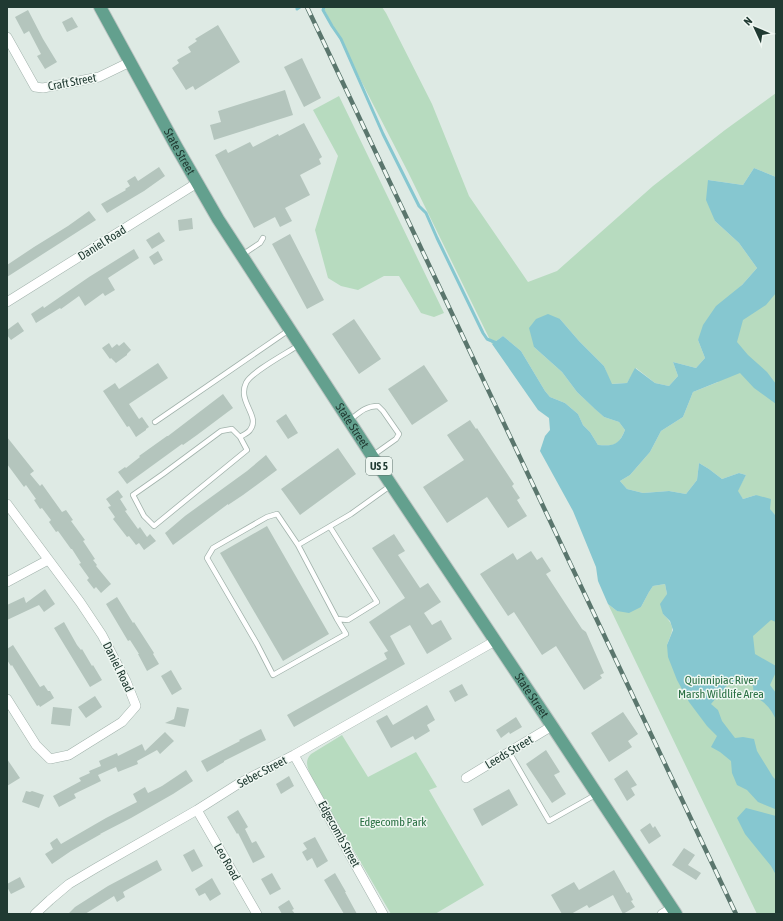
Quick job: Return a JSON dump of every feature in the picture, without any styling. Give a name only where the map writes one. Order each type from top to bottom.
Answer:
[{"type":"main road","name":"State Street","points":[[100,7],[218,219],[372,456],[597,794],[670,912]]},
{"type":"street","name":"Craft Street","points":[[7,37],[35,87],[43,88],[99,77],[130,62]]},
{"type":"street","name":"Daniel Road","points":[[7,302],[197,183]]},
{"type":"street","name":"Daniel Road","points":[[7,504],[80,602],[102,635],[126,682],[136,706],[122,722],[69,755],[50,759],[36,745],[7,699]]},
{"type":"street","points":[[7,582],[48,560]]},
{"type":"street","name":"Sebec Street","points":[[35,914],[69,884],[197,810],[238,784],[294,755],[495,641]]},
{"type":"street","name":"Leeds Street","points":[[466,778],[552,726]]},
{"type":"street","name":"Edgecomb Street","points":[[294,755],[383,914]]},
{"type":"street","name":"Leo Road","points":[[197,810],[257,914]]},
{"type":"lane","points":[[242,255],[260,243],[263,238]]},
{"type":"lane","points":[[155,422],[290,329]]},
{"type":"lane","points":[[240,437],[250,431],[253,425],[253,417],[243,394],[247,381],[254,373],[300,344]]},
{"type":"lane","points":[[350,420],[366,408],[378,406],[399,434],[396,439],[372,456]]},
{"type":"lane","points":[[232,429],[240,437],[247,450],[154,526],[144,516],[133,495],[221,431],[232,429]]},
{"type":"lane","points":[[298,545],[351,514],[392,485]]},
{"type":"lane","points":[[277,514],[298,545],[346,634],[274,675],[207,558],[213,548],[267,517],[277,514]]},
{"type":"lane","points":[[330,526],[377,602],[348,620],[337,619]]},
{"type":"lane","points":[[509,752],[549,821],[597,794]]},
{"type":"green space","points":[[323,7],[382,7],[432,104],[469,196],[528,282],[557,271],[653,186],[725,130],[776,93],[776,177],[754,168],[743,185],[708,180],[715,221],[739,243],[757,268],[698,340],[705,358],[696,368],[673,362],[678,376],[669,386],[655,383],[636,368],[627,383],[611,384],[604,366],[560,319],[534,347],[562,372],[577,392],[604,417],[619,422],[625,430],[618,442],[612,445],[598,445],[590,432],[583,425],[578,414],[565,403],[550,397],[545,391],[521,351],[503,336],[492,344],[408,172]]},
{"type":"green space","points":[[339,96],[444,313],[434,317],[421,313],[399,276],[384,276],[358,290],[341,286],[328,278],[315,230],[338,156],[313,110]]},
{"type":"green space","points":[[776,265],[776,516],[756,495],[743,499],[737,491],[746,475],[739,473],[722,479],[699,463],[697,480],[686,494],[669,491],[643,493],[627,489],[620,481],[630,475],[650,452],[661,431],[683,417],[693,392],[718,382],[705,338]]},
{"type":"green space","name":"Quinnipiac River Marsh Wildlife Area","points":[[776,530],[776,914],[757,914],[608,604],[617,611],[641,607],[653,586],[665,584],[667,594],[663,614],[672,625],[672,632],[667,645]]},
{"type":"green space","name":"Edgecomb Park","points":[[342,735],[368,777],[416,752],[437,787],[429,790],[484,885],[435,914],[391,914],[312,779],[307,766],[307,760],[311,754]]},
{"type":"water","points":[[754,168],[776,177],[776,293],[766,305],[743,320],[737,342],[748,355],[767,372],[776,384],[776,404],[754,388],[740,373],[693,392],[683,417],[661,431],[650,452],[630,475],[620,481],[627,489],[643,493],[669,491],[686,494],[697,480],[699,463],[722,479],[739,473],[746,475],[738,491],[743,499],[756,495],[771,499],[770,509],[776,516],[776,622],[771,620],[753,636],[755,654],[776,666],[776,672],[770,685],[776,693],[776,720],[768,706],[754,697],[753,686],[743,679],[729,683],[711,704],[718,710],[722,721],[735,738],[743,737],[754,739],[757,751],[776,780],[776,813],[775,809],[758,802],[747,790],[737,785],[732,773],[731,761],[711,747],[717,736],[707,726],[689,702],[677,680],[668,657],[667,645],[673,630],[670,621],[663,614],[660,604],[667,594],[665,584],[653,586],[641,607],[629,613],[617,611],[608,604],[598,581],[596,567],[573,511],[540,451],[545,436],[550,430],[549,418],[538,410],[492,344],[503,336],[521,351],[545,391],[550,397],[565,403],[578,414],[583,425],[590,432],[598,445],[612,445],[618,442],[625,430],[619,422],[604,417],[577,392],[562,372],[534,347],[529,328],[536,319],[548,314],[560,319],[604,366],[612,384],[627,383],[635,368],[655,383],[669,386],[678,376],[673,362],[696,368],[705,358],[698,340],[703,325],[716,306],[742,285],[757,268],[739,243],[715,221],[706,200],[708,180],[743,185]]},
{"type":"water","points":[[746,808],[776,816],[776,875],[771,866],[745,834],[737,818]]},
{"type":"building","points":[[28,10],[57,62],[45,69],[37,56],[41,54],[29,31],[24,34],[15,17]]},
{"type":"building","points":[[72,17],[78,27],[67,32],[62,22]]},
{"type":"building","points":[[218,25],[240,62],[195,90],[193,86],[186,90],[172,68],[179,63],[177,60],[191,52],[188,47],[197,41],[195,39]]},
{"type":"building","points":[[302,58],[321,98],[304,107],[284,67]]},
{"type":"building","points":[[285,90],[293,115],[214,140],[210,125],[221,122],[218,111]]},
{"type":"building","points":[[304,123],[322,157],[319,159],[321,164],[300,175],[310,195],[285,208],[292,221],[280,227],[275,217],[254,228],[215,155],[226,149],[228,153],[250,142],[253,147]]},
{"type":"building","points":[[159,167],[165,176],[144,191],[107,213],[101,204],[126,190],[125,189],[130,186],[127,181],[135,176],[138,181]]},
{"type":"building","points":[[89,211],[96,220],[7,277],[7,265]]},
{"type":"building","points":[[192,218],[193,229],[179,231],[178,220]]},
{"type":"building","points":[[159,232],[165,241],[152,249],[146,240]]},
{"type":"building","points":[[290,234],[324,300],[307,309],[272,244]]},
{"type":"building","points":[[134,249],[139,258],[108,278],[115,290],[105,296],[103,293],[85,306],[79,296],[61,309],[60,308],[36,323],[31,314],[43,306],[44,308],[89,277]]},
{"type":"building","points":[[158,251],[163,260],[154,265],[149,257]]},
{"type":"building","points":[[354,319],[381,359],[359,374],[332,334]]},
{"type":"building","points":[[18,322],[24,331],[11,340],[7,335],[7,330]]},
{"type":"building","points":[[124,342],[131,350],[116,363],[111,358],[110,359],[102,348],[109,343],[112,348],[117,344],[119,346]]},
{"type":"building","points":[[158,363],[168,378],[129,404],[139,419],[142,417],[149,427],[136,437],[129,426],[127,427],[103,391],[115,383],[119,389]]},
{"type":"building","points":[[424,365],[448,401],[412,425],[388,389]]},
{"type":"building","points":[[223,394],[233,408],[127,484],[118,472],[125,467],[126,468],[140,457],[139,456]]},
{"type":"building","points":[[286,414],[298,433],[288,439],[276,421]]},
{"type":"building","points":[[470,420],[476,429],[477,428],[514,484],[512,486],[520,498],[517,500],[527,516],[508,528],[487,497],[447,523],[423,487],[464,460],[447,435]]},
{"type":"building","points":[[7,437],[34,471],[30,474],[40,486],[42,484],[62,512],[66,510],[73,520],[71,521],[85,540],[83,541],[95,559],[93,560],[97,565],[96,566],[111,584],[101,593],[96,587],[94,589],[87,580],[89,578],[79,564],[81,563],[72,549],[58,531],[56,532],[49,522],[51,520],[42,508],[40,509],[34,500],[36,499],[26,485],[24,487],[7,464]]},
{"type":"building","points":[[338,448],[356,474],[300,515],[281,489]]},
{"type":"building","points":[[266,455],[277,470],[173,545],[165,533],[185,516],[247,471]]},
{"type":"building","points":[[118,490],[123,497],[120,499],[127,510],[125,511],[138,529],[140,527],[147,537],[150,534],[156,541],[144,550],[139,543],[136,545],[129,536],[127,537],[113,519],[115,517],[108,507],[111,506],[106,499]]},
{"type":"building","points":[[267,526],[329,634],[283,661],[220,553]]},
{"type":"building","points":[[394,534],[405,551],[398,555],[420,588],[428,583],[441,602],[424,613],[432,625],[441,620],[452,639],[427,654],[410,625],[390,636],[405,664],[294,727],[287,715],[387,659],[384,653],[388,651],[369,622],[405,598],[372,548]]},
{"type":"building","points":[[531,551],[537,560],[542,557],[551,571],[546,574],[582,629],[586,632],[604,673],[600,675],[602,678],[584,690],[556,646],[542,655],[514,612],[508,616],[480,574],[513,553],[517,560]]},
{"type":"building","points":[[45,589],[55,604],[44,612],[39,605],[7,620],[7,605],[24,597],[26,603]]},
{"type":"building","points":[[117,597],[154,653],[153,654],[159,664],[147,671],[139,654],[130,640],[128,641],[106,604]]},
{"type":"building","points":[[64,622],[77,645],[81,650],[82,649],[102,680],[90,687],[54,628]]},
{"type":"building","points":[[13,645],[40,687],[44,685],[54,698],[40,707],[39,705],[37,706],[12,665],[11,666],[7,660],[7,649]]},
{"type":"building","points":[[171,670],[182,689],[172,695],[161,676]]},
{"type":"building","points":[[462,684],[468,695],[455,702],[449,691]]},
{"type":"building","points":[[95,696],[102,707],[86,718],[78,707]]},
{"type":"building","points":[[427,705],[435,720],[427,725],[430,731],[415,740],[413,736],[391,748],[376,721],[387,715],[393,725]]},
{"type":"building","points":[[53,707],[72,709],[70,726],[51,724]]},
{"type":"building","points":[[177,707],[189,709],[185,727],[165,723],[174,719]]},
{"type":"building","points":[[623,712],[638,734],[628,741],[632,747],[609,762],[591,733]]},
{"type":"building","points":[[516,717],[522,727],[510,734],[509,732],[501,738],[496,730]]},
{"type":"building","points":[[261,729],[266,740],[224,761],[207,772],[201,761]]},
{"type":"building","points":[[165,732],[174,741],[160,754],[157,750],[137,761],[138,764],[118,772],[116,767],[98,775],[101,781],[74,794],[76,798],[59,807],[53,796],[81,781],[79,778],[90,773],[89,771],[101,766],[99,761],[117,753],[118,756],[142,744],[145,751]]},
{"type":"building","points":[[546,750],[560,772],[554,775],[566,794],[552,803],[526,764]]},
{"type":"building","points":[[7,759],[20,778],[7,786]]},
{"type":"building","points":[[186,770],[193,781],[173,794],[100,834],[52,864],[45,854],[53,849],[50,843],[57,838],[61,844],[137,802],[133,794],[145,787],[148,793],[162,786]]},
{"type":"building","points":[[627,770],[637,785],[631,788],[635,795],[627,801],[614,779]]},
{"type":"building","points":[[289,776],[294,786],[281,794],[276,784]]},
{"type":"building","points":[[509,789],[518,805],[482,826],[473,809]]},
{"type":"building","points":[[26,791],[32,791],[44,795],[39,808],[22,802]]},
{"type":"building","points":[[238,810],[248,827],[245,829],[252,843],[256,841],[265,857],[253,863],[238,833],[237,834],[227,817]]},
{"type":"building","points":[[650,823],[653,828],[655,826],[661,836],[649,844],[640,830]]},
{"type":"building","points":[[315,837],[328,861],[317,868],[312,858],[307,861],[302,852],[307,849],[303,843]]},
{"type":"building","points":[[684,848],[695,855],[688,865],[701,873],[696,880],[672,865]]},
{"type":"building","points":[[194,849],[203,866],[192,872],[183,855]]},
{"type":"building","points":[[157,860],[162,870],[123,892],[125,897],[117,902],[114,896],[85,914],[68,914],[75,907],[108,886]]},
{"type":"building","points":[[614,870],[627,893],[629,892],[633,900],[631,901],[635,907],[623,914],[613,895],[589,908],[587,905],[571,914],[562,914],[551,895],[574,882],[579,890]]},
{"type":"building","points":[[272,873],[281,889],[270,895],[261,879]]},
{"type":"building","points":[[335,873],[357,914],[344,914],[324,880]]},
{"type":"building","points":[[20,877],[25,887],[11,894],[7,884]]},
{"type":"building","points":[[212,878],[221,894],[210,901],[205,893],[199,896],[195,889]]},
{"type":"building","points":[[289,900],[295,914],[282,914],[278,907]]},
{"type":"waterway","points":[[297,7],[297,9],[300,7]]},
{"type":"waterway","points":[[324,7],[323,10],[341,39],[383,134],[419,206],[426,213],[483,333],[487,339],[499,344]]},
{"type":"railway","points":[[307,7],[736,914]]}]
